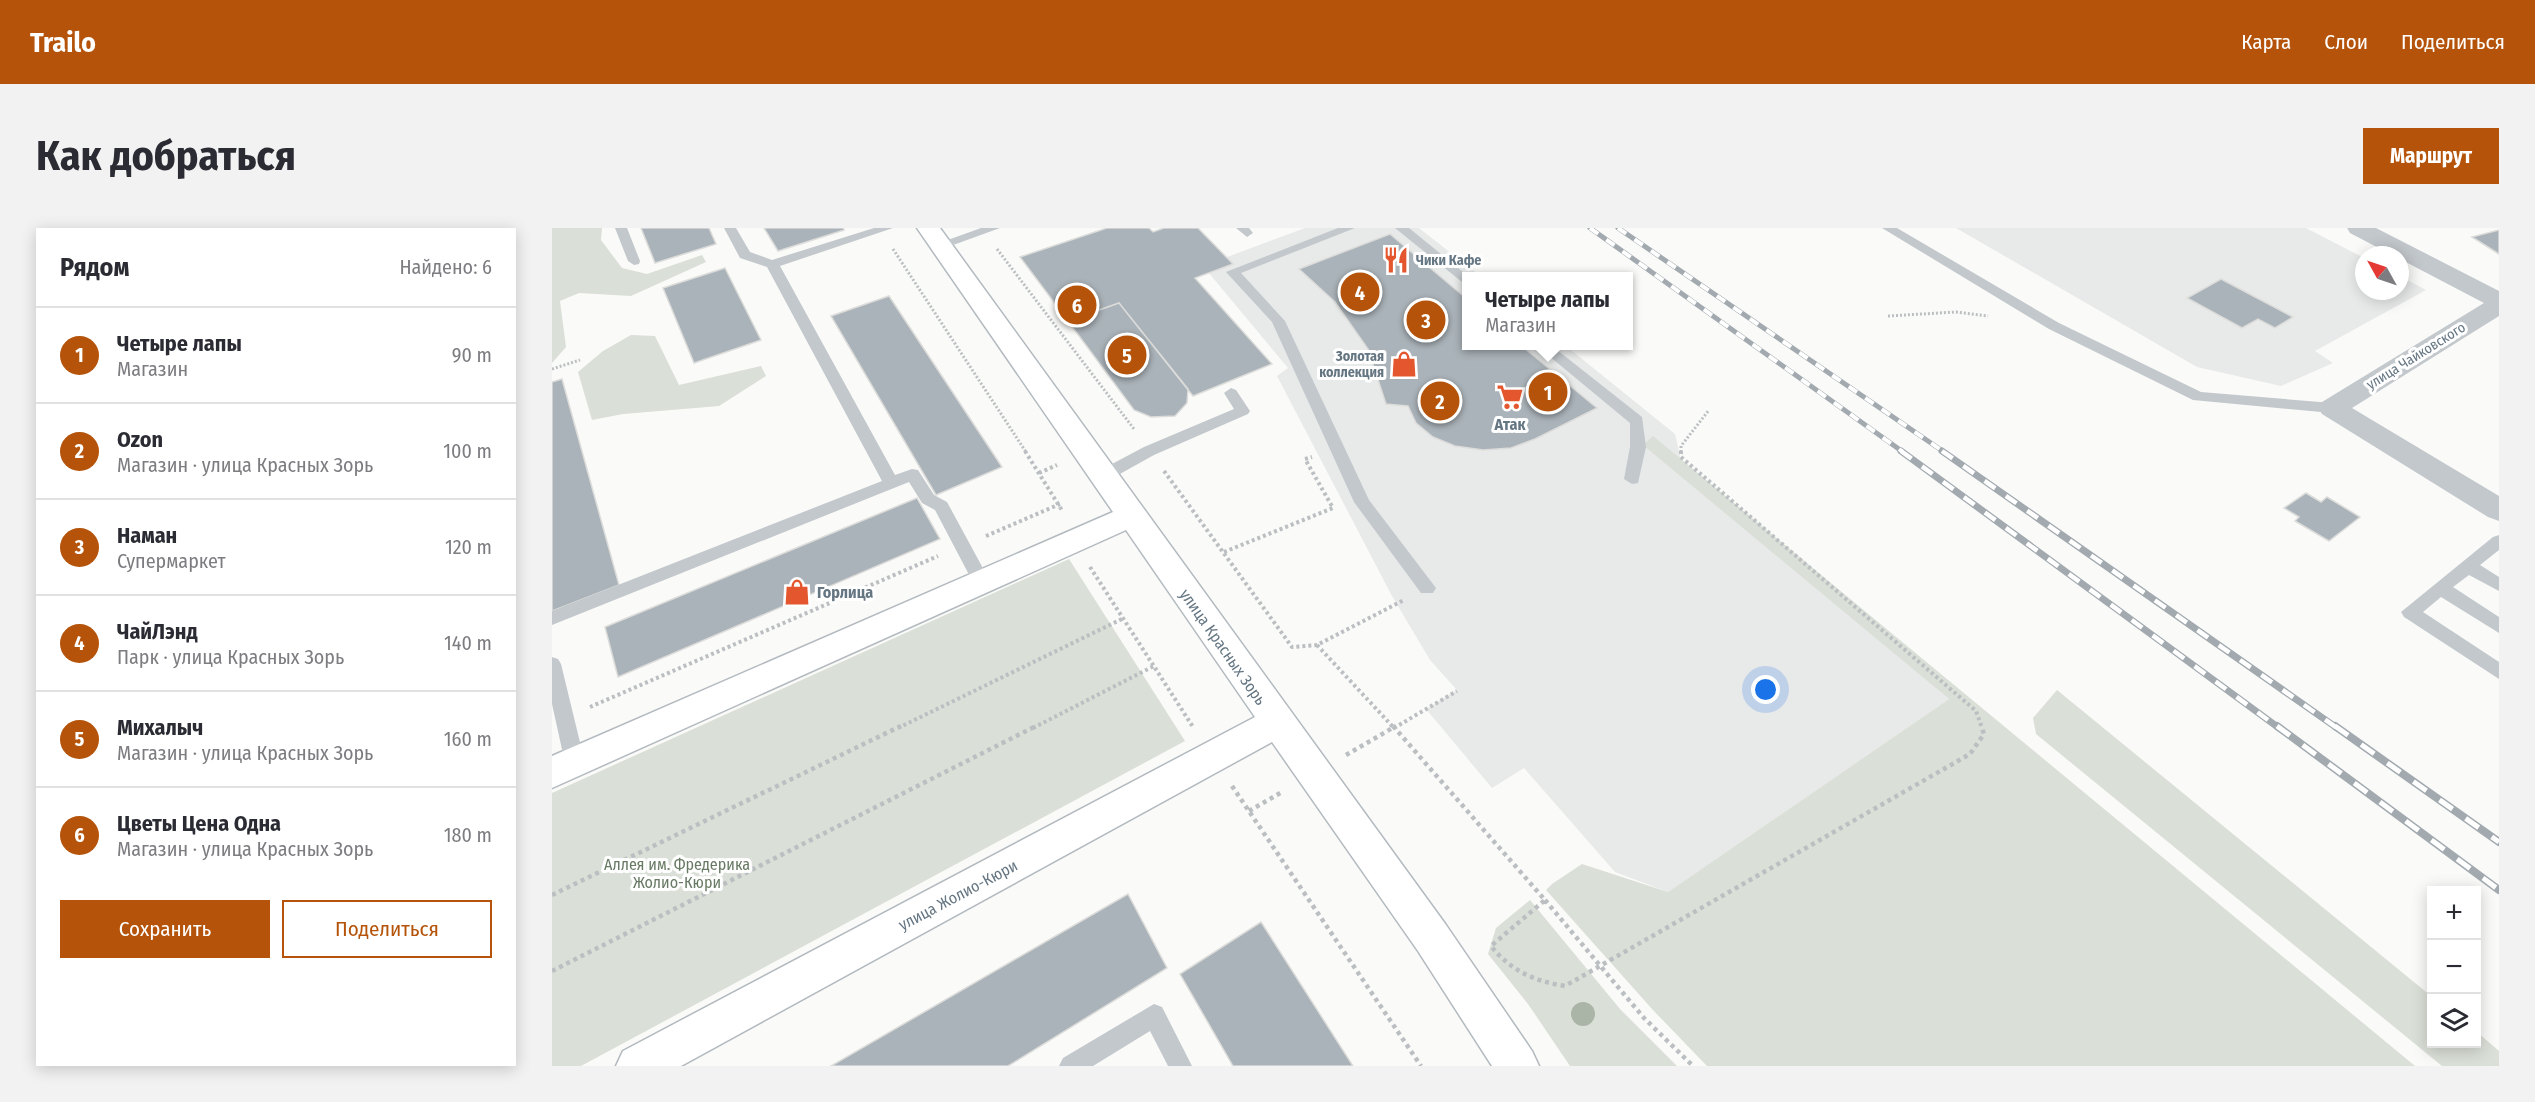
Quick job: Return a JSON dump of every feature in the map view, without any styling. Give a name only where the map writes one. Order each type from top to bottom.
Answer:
[{"type":"street","points":[[2358,228],[2499,303]]},
{"type":"street","name":"улица Красных Зорь","points":[[934,237],[1276,722],[1432,938],[1517,1066]]},
{"type":"street","name":"улица Чайковского","points":[[2332,408],[2499,303]]},
{"type":"street","points":[[2332,408],[2499,510]]},
{"type":"street","points":[[563,768],[1131,516]]},
{"type":"street","name":"улица Жолио-Кюри","points":[[652,1062],[1214,758],[1276,722]]},
{"type":"lane","points":[[621,228],[634,261]]},
{"type":"lane","points":[[730,228],[745,255],[772,264],[884,229]]},
{"type":"lane","points":[[934,237],[994,228]]},
{"type":"lane","points":[[1349,228],[1233,272],[1278,321],[1362,502],[1427,588]]},
{"type":"lane","points":[[1401,228],[1462,278]]},
{"type":"lane","points":[[1888,228],[2054,326],[2198,398],[2332,408]]},
{"type":"lane","points":[[772,264],[891,483]]},
{"type":"lane","points":[[1550,350],[1637,422],[1638,447],[1632,479]]},
{"type":"lane","points":[[1103,476],[1149,451],[1243,411],[1231,393]]},
{"type":"lane","points":[[552,618],[912,474],[928,499],[941,506],[982,583]]},
{"type":"lane","points":[[2499,541],[2410,612],[2499,672]]},
{"type":"lane","points":[[2468,566],[2499,585]]},
{"type":"lane","points":[[2441,588],[2499,626]]},
{"type":"lane","points":[[552,664],[564,718],[563,768]]},
{"type":"lane","points":[[1071,1066],[1154,1016],[1180,1066]]},
{"type":"path","points":[[884,229],[1060,504],[1073,543],[1249,811],[1421,1066]]},
{"type":"path","points":[[1888,316],[1956,312],[1988,316]]},
{"type":"path","points":[[552,369],[580,360]]},
{"type":"path","points":[[1545,900],[1491,946],[1502,962],[1537,982],[1564,986],[1970,754],[1984,734],[1976,711],[1681,457],[1681,446],[1709,410]]},
{"type":"path","points":[[1149,451],[1292,647],[1317,645],[1427,588]]},
{"type":"path","points":[[1224,552],[1333,508],[1305,459]]},
{"type":"path","points":[[564,718],[1060,504]]},
{"type":"path","points":[[552,895],[1124,618]]},
{"type":"path","points":[[1317,645],[1394,727],[1545,900],[1644,1018],[1693,1066]]},
{"type":"path","points":[[552,971],[1154,666]]},
{"type":"path","points":[[1249,811],[1457,691]]},
{"type":"shaded area","points":[[1305,228],[1419,228],[1475,272],[1462,272],[1462,350],[1571,350],[1675,434],[1685,478],[1949,699],[1668,892],[1615,872],[1524,768],[1492,788],[1426,709],[1457,690],[1430,660],[1392,596],[1277,376],[1288,368],[1203,266]]},
{"type":"shaded area","points":[[1956,228],[2306,228],[2355,253],[2355,300],[2408,300],[2315,351],[2333,363],[2281,386],[2197,367]]},
{"type":"shaded area","points":[[2409,281],[2426,290],[2409,299]]},
{"type":"green space","points":[[552,228],[602,228],[601,240],[622,268],[647,274],[702,255],[706,262],[631,296],[579,293],[560,301],[566,347],[552,363]]},
{"type":"green space","points":[[631,335],[655,336],[679,385],[761,366],[766,376],[719,406],[623,414],[592,420],[578,372],[603,351]]},
{"type":"green space","points":[[1653,436],[2415,1066],[1707,1066],[1652,1009],[1546,890],[1582,864],[1668,892],[1949,699],[1643,445]]},
{"type":"green space","name":"Аллея им. Фредерика Жолио-Кюри","points":[[1069,559],[1185,741],[581,1066],[552,1066],[552,793]]},
{"type":"green space","points":[[2057,690],[2427,993],[2427,1048],[2481,1048],[2481,1035],[2499,1051],[2499,1066],[2442,1066],[2036,734],[2033,718]]},
{"type":"green space","points":[[1530,900],[1620,1009],[1677,1066],[1570,1066],[1528,1004],[1488,954],[1496,928]]},
{"type":"building","points":[[641,228],[709,228],[716,244],[655,263]]},
{"type":"building","points":[[764,228],[843,228],[844,230],[778,251]]},
{"type":"building","points":[[1107,228],[1149,228],[1153,232],[1164,228],[1198,228],[1233,264],[1195,278],[1272,364],[1193,396],[1119,303],[1068,321],[1020,257]]},
{"type":"building","points":[[2499,230],[2499,254],[2472,237]]},
{"type":"building","points":[[1390,234],[1462,295],[1462,350],[1527,350],[1597,408],[1535,439],[1511,448],[1483,450],[1455,446],[1433,437],[1416,423],[1408,406],[1386,404],[1368,349],[1335,302],[1299,269]]},
{"type":"building","points":[[725,268],[761,340],[694,363],[663,288]]},
{"type":"building","points":[[2221,279],[2293,317],[2275,328],[2258,319],[2242,328],[2187,298]]},
{"type":"building","points":[[889,296],[1002,467],[936,495],[831,316]]},
{"type":"building","points":[[1119,303],[1188,389],[1187,403],[1175,416],[1151,417],[1134,410],[1068,321]]},
{"type":"building","points":[[562,379],[619,585],[552,611],[552,382]]},
{"type":"building","points":[[2306,493],[2321,502],[2327,497],[2360,517],[2329,541],[2295,521],[2299,517],[2284,508]]},
{"type":"building","points":[[917,498],[940,539],[618,677],[605,627]]},
{"type":"building","points":[[1128,894],[1167,968],[1008,1066],[831,1066]]},
{"type":"building","points":[[1261,922],[1353,1066],[1233,1066],[1180,974]]},
{"type":"railway","points":[[1590,228],[1903,452]]},
{"type":"railway","points":[[1618,228],[1944,452]]},
{"type":"railway","points":[[1901,451],[2279,728]]},
{"type":"railway","points":[[1942,451],[2337,728]]},
{"type":"railway","points":[[2277,726],[2499,890]]},
{"type":"railway","points":[[2335,726],[2499,842]]},
{"type":"place","name":"Чики Кафе","points":[[1396,260]]},
{"type":"place","name":"ЧайЛэнд","points":[[1360,292]]},
{"type":"place","name":"Цветы Цена Одна","points":[[1077,305]]},
{"type":"place","name":"Наман","points":[[1426,320]]},
{"type":"place","name":"Михалыч","points":[[1127,355]]},
{"type":"place","name":"Золотая коллекция","points":[[1404,364]]},
{"type":"place","name":"Четыре лапы","points":[[1548,392]]},
{"type":"place","name":"Атак","points":[[1510,397]]},
{"type":"place","name":"Ozon","points":[[1440,401]]},
{"type":"place","name":"Горлица","points":[[797,592]]}]
